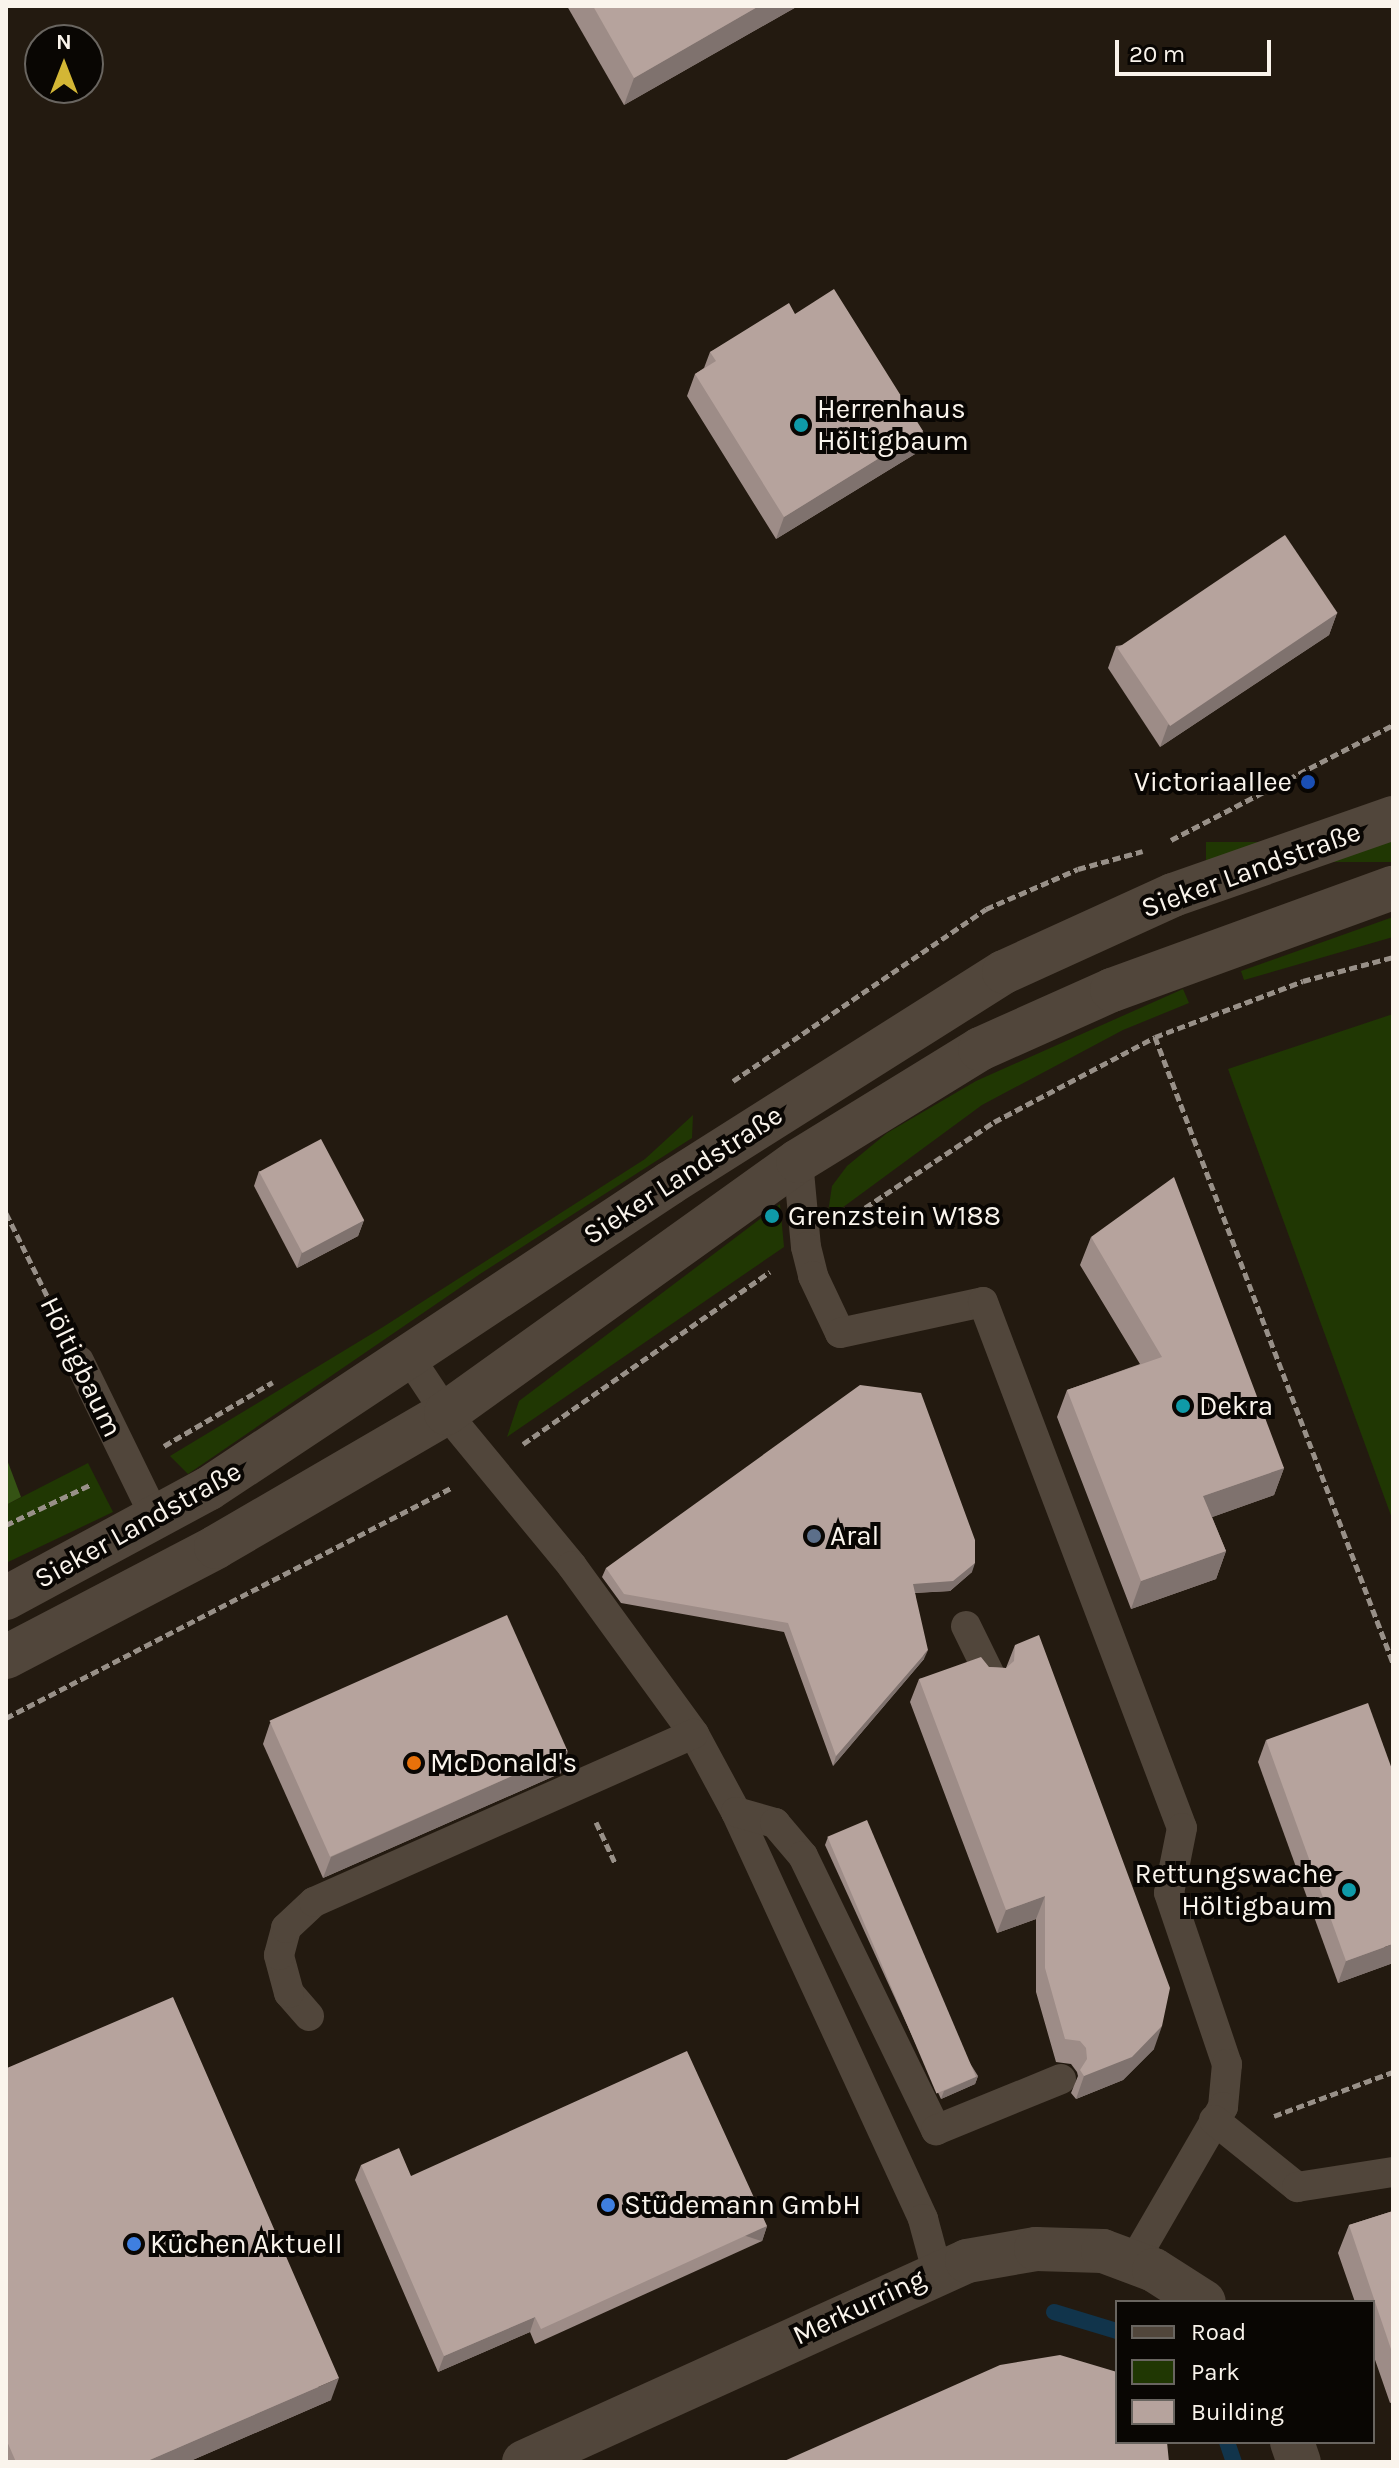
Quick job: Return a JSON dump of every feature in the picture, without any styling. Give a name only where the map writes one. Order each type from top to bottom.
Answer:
[{"type":"main road","name":"Sieker Landstraße","points":[[6,1598],[157,1521],[407,1354],[1004,972],[1173,895],[1393,818]]},
{"type":"main road","name":"Sieker Landstraße","points":[[6,1657],[216,1547],[446,1413],[798,1161],[900,1094],[1045,1018],[1393,888]]},
{"type":"main road","name":"Merkurring","points":[[524,2462],[937,2271],[1036,2249],[1103,2251],[1133,2262],[1200,2300]]},
{"type":"lane","points":[[798,1161],[806,1247],[840,1333],[983,1302],[1182,1828],[1169,1893],[1227,2064],[1223,2107],[1133,2262]]},
{"type":"lane","points":[[407,1354],[446,1413],[572,1566],[694,1734],[736,1812],[923,2219],[937,2271]]},
{"type":"lane","name":"Höltigbaum","points":[[79,1361],[157,1521]]},
{"type":"lane","points":[[966,1626],[990,1675]]},
{"type":"lane","points":[[309,2016],[289,1993],[279,1955],[286,1928],[314,1902],[694,1734]]},
{"type":"lane","points":[[736,1812],[775,1823],[803,1856],[936,2130],[1061,2079]]},
{"type":"lane","points":[[1214,2120],[1297,2187],[1393,2172]]},
{"type":"path","points":[[1156,848],[1393,725]]},
{"type":"path","points":[[934,1162],[1066,1081],[1155,1037],[1303,981],[1393,957]]},
{"type":"path","points":[[1155,1037],[1393,1663]]},
{"type":"path","name":"Höltigbaum","points":[[6,1213],[79,1361]]},
{"type":"path","points":[[6,1525],[130,1466]]},
{"type":"path","points":[[1214,2120],[1265,2119],[1393,2072]]},
{"type":"green space","points":[[1206,842],[1393,842],[1393,862],[1206,862]]},
{"type":"green space","points":[[1393,917],[1393,937],[1244,980],[1241,971]]},
{"type":"green space","points":[[1183,989],[1189,1003],[1123,1030],[982,1105],[827,1219],[832,1186],[847,1166],[887,1133],[976,1081]]},
{"type":"green space","points":[[1393,1014],[1393,1521],[1228,1069]]},
{"type":"green space","points":[[693,1115],[692,1138],[480,1274],[188,1474],[170,1456],[383,1327],[645,1159]]},
{"type":"green space","points":[[780,1204],[784,1247],[507,1437],[519,1401]]},
{"type":"green space","points":[[6,1457],[21,1497],[6,1505]]},
{"type":"green space","points":[[88,1463],[113,1512],[6,1563],[6,1505]]},
{"type":"building","points":[[593,6],[759,6],[634,78]]},
{"type":"building","name":"Herrenhaus Höltigbaum","points":[[834,289],[923,431],[784,517],[695,374],[716,361],[710,352],[789,303],[795,314]]},
{"type":"building","points":[[1285,535],[1338,613],[1170,726],[1118,648]]},
{"type":"building","points":[[321,1139],[364,1220],[302,1253],[259,1172]]},
{"type":"building","name":"Dekra","points":[[1174,1177],[1284,1468],[1203,1496],[1226,1551],[1141,1581],[1067,1390],[1162,1357],[1091,1237]]},
{"type":"building","points":[[860,1385],[921,1393],[975,1540],[975,1563],[953,1581],[913,1584],[928,1650],[836,1756],[788,1623],[624,1594],[606,1568]]},
{"type":"building","name":"McDonald's","points":[[507,1615],[568,1751],[330,1857],[269,1721]]},
{"type":"building","points":[[1039,1635],[1170,1988],[1162,2026],[1132,2057],[1084,2076],[1080,2070],[1087,2059],[1086,2048],[1080,2041],[1065,2039],[1045,1968],[1045,1896],[1006,1910],[919,1679],[981,1657],[989,1667],[1006,1668],[1014,1661],[1015,1645]]},
{"type":"building","name":"Rettungswache Höltigbaum","points":[[1368,1703],[1393,1772],[1393,1944],[1346,1961],[1266,1740]]},
{"type":"building","points":[[867,1820],[976,2077],[936,2094],[827,1837]]},
{"type":"building","name":"Küchen Aktuell","points":[[173,1997],[339,2378],[145,2462],[16,2462],[6,2439],[6,2065],[7,2068]]},
{"type":"building","name":"Stüdemann GmbH","points":[[687,2051],[767,2226],[541,2329],[535,2317],[444,2356],[361,2165],[399,2148],[411,2176]]},
{"type":"building","points":[[1393,2211],[1393,2355],[1375,2300],[1349,2225]]},
{"type":"building","points":[[1060,2355],[1115,2371],[1115,2444],[1167,2444],[1169,2462],[782,2462],[1000,2365]]},
{"type":"waterway","points":[[1054,2312],[1115,2330]]},
{"type":"waterway","points":[[1228,2444],[1234,2462]]},
{"type":"place","name":"Herrenhaus Höltigbaum","points":[[801,425]]},
{"type":"place","name":"Victoriaallee","points":[[1308,782]]},
{"type":"place","name":"Grenzstein W188","points":[[772,1216]]},
{"type":"place","name":"Dekra","points":[[1183,1406]]},
{"type":"place","name":"Aral","points":[[814,1536]]},
{"type":"place","name":"McDonald's","points":[[414,1763]]},
{"type":"place","name":"Rettungswache Höltigbaum","points":[[1349,1890]]},
{"type":"place","name":"Stüdemann GmbH","points":[[608,2205]]},
{"type":"place","name":"Küchen Aktuell","points":[[134,2244]]}]
